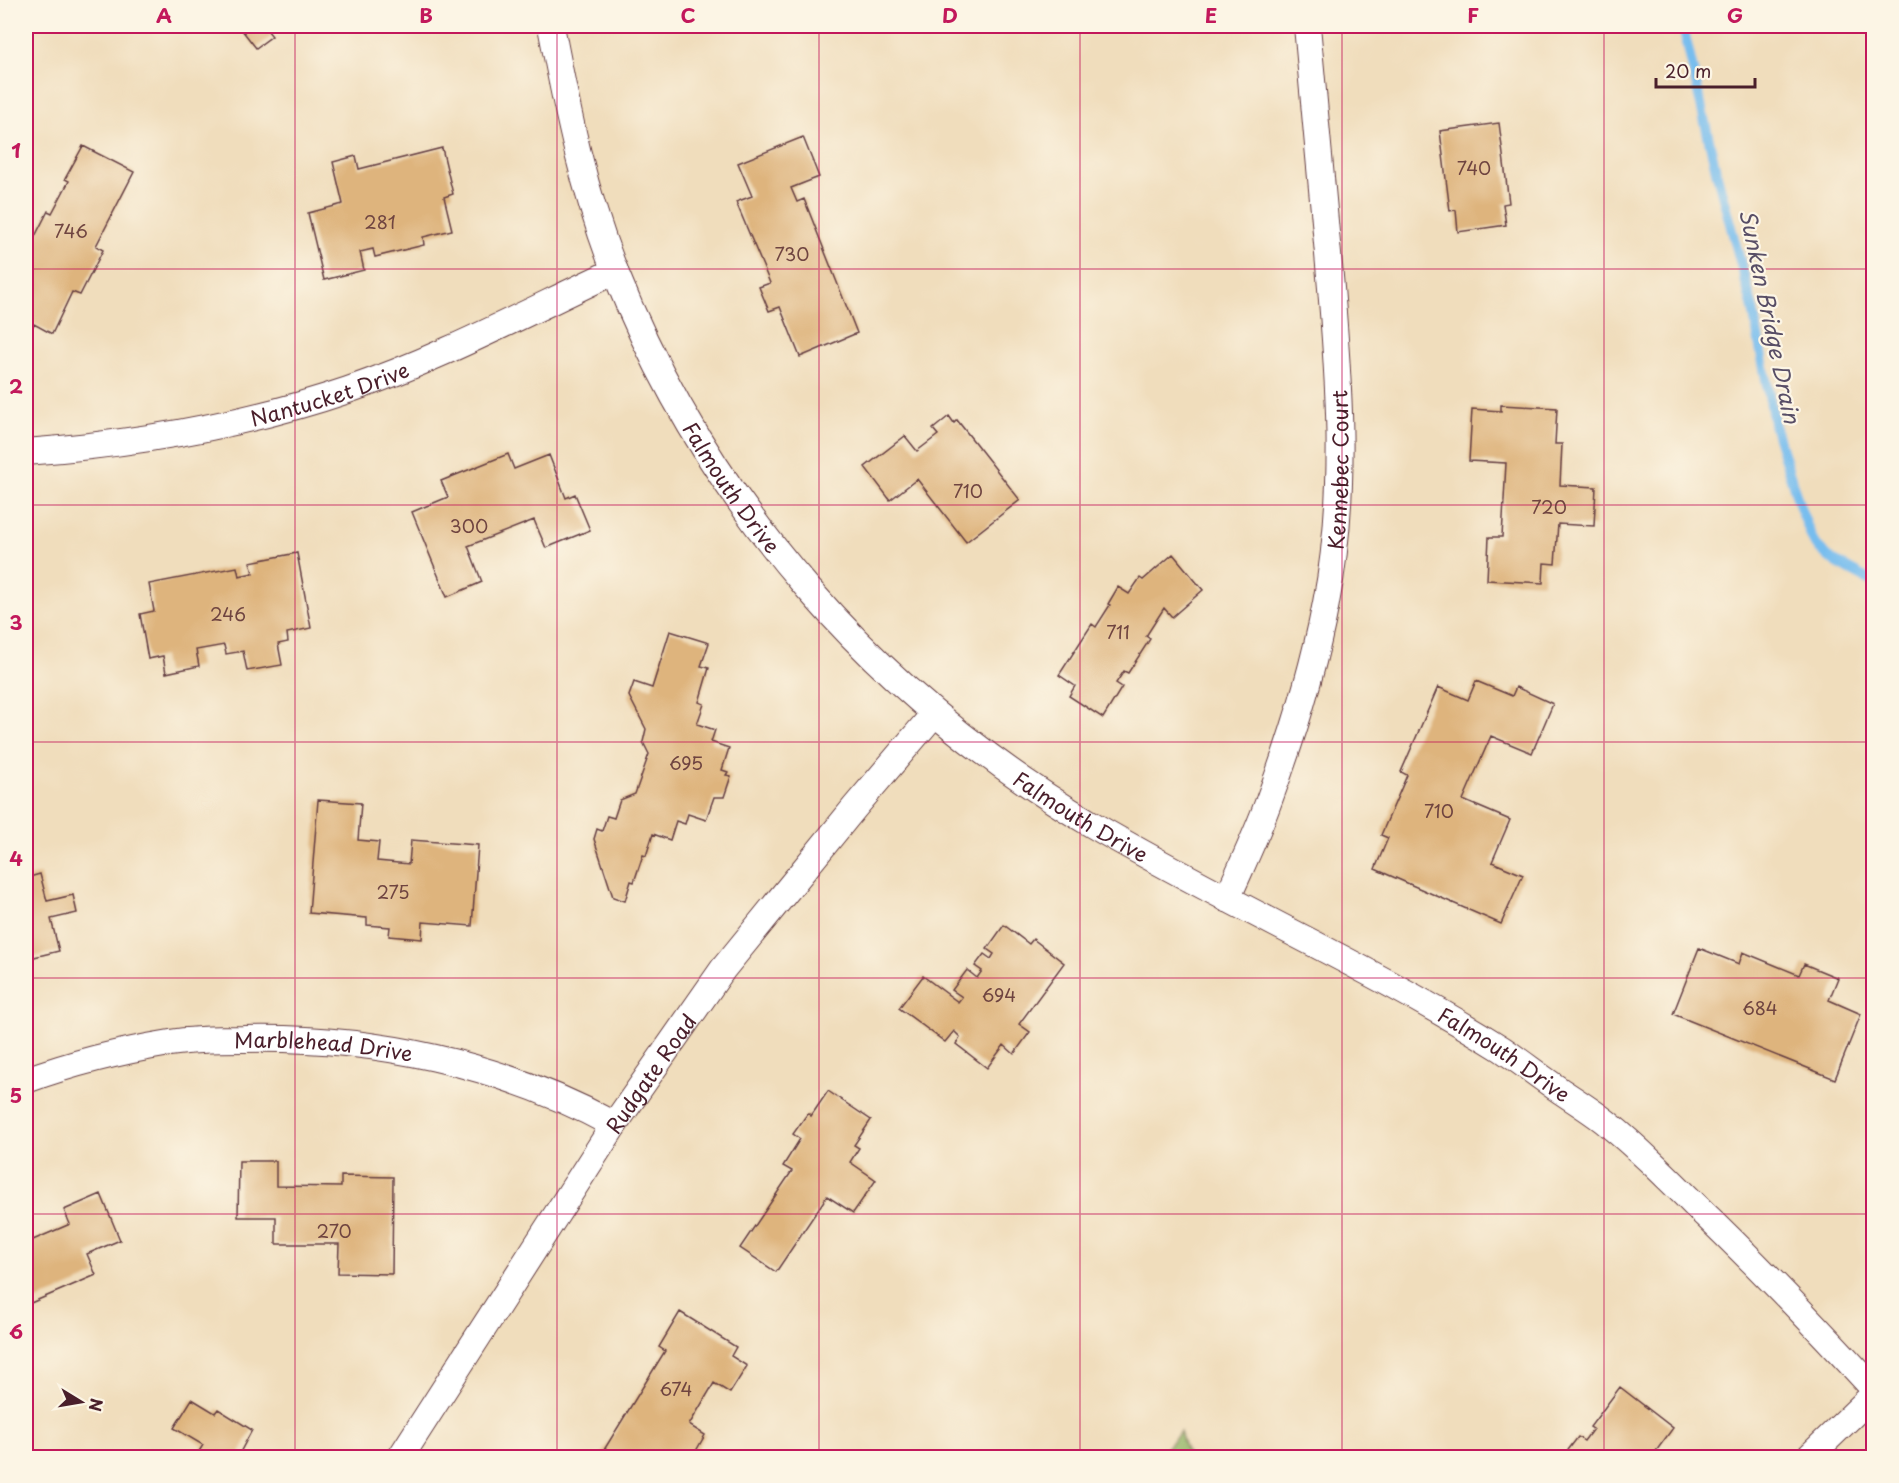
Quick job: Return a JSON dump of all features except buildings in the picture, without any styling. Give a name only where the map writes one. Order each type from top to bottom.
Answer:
[{"type":"street","name":"Falmouth Drive","points":[[551,26],[576,147],[591,202],[615,271],[663,379],[688,424],[751,519],[824,607],[891,677],[974,746],[1088,822],[1227,899],[1344,958],[1503,1050],[1607,1123],[1743,1251],[1874,1389]]},
{"type":"street","name":"Kennebec Court","points":[[1227,899],[1268,805],[1293,730],[1326,603],[1335,533],[1341,432],[1338,360],[1307,26]]},
{"type":"street","name":"Nantucket Drive","points":[[26,452],[140,439],[205,427],[308,402],[350,389],[414,363],[615,271]]},
{"type":"street","name":"Rudgate Road","points":[[400,1458],[614,1125],[723,969],[934,714]]},
{"type":"street","name":"Marblehead Drive","points":[[26,1080],[76,1063],[124,1051],[172,1043],[254,1038],[316,1039],[368,1044],[464,1065],[547,1093],[614,1125]]},
{"type":"street","points":[[1808,1458],[1874,1394]]},
{"type":"green space","points":[[1180,1432],[1188,1457],[1158,1457]]},
{"type":"waterway","name":"Sunken Bridge Drain","points":[[1683,26],[1717,175],[1753,309],[1775,428],[1801,510],[1814,543],[1832,560],[1874,583]]}]
